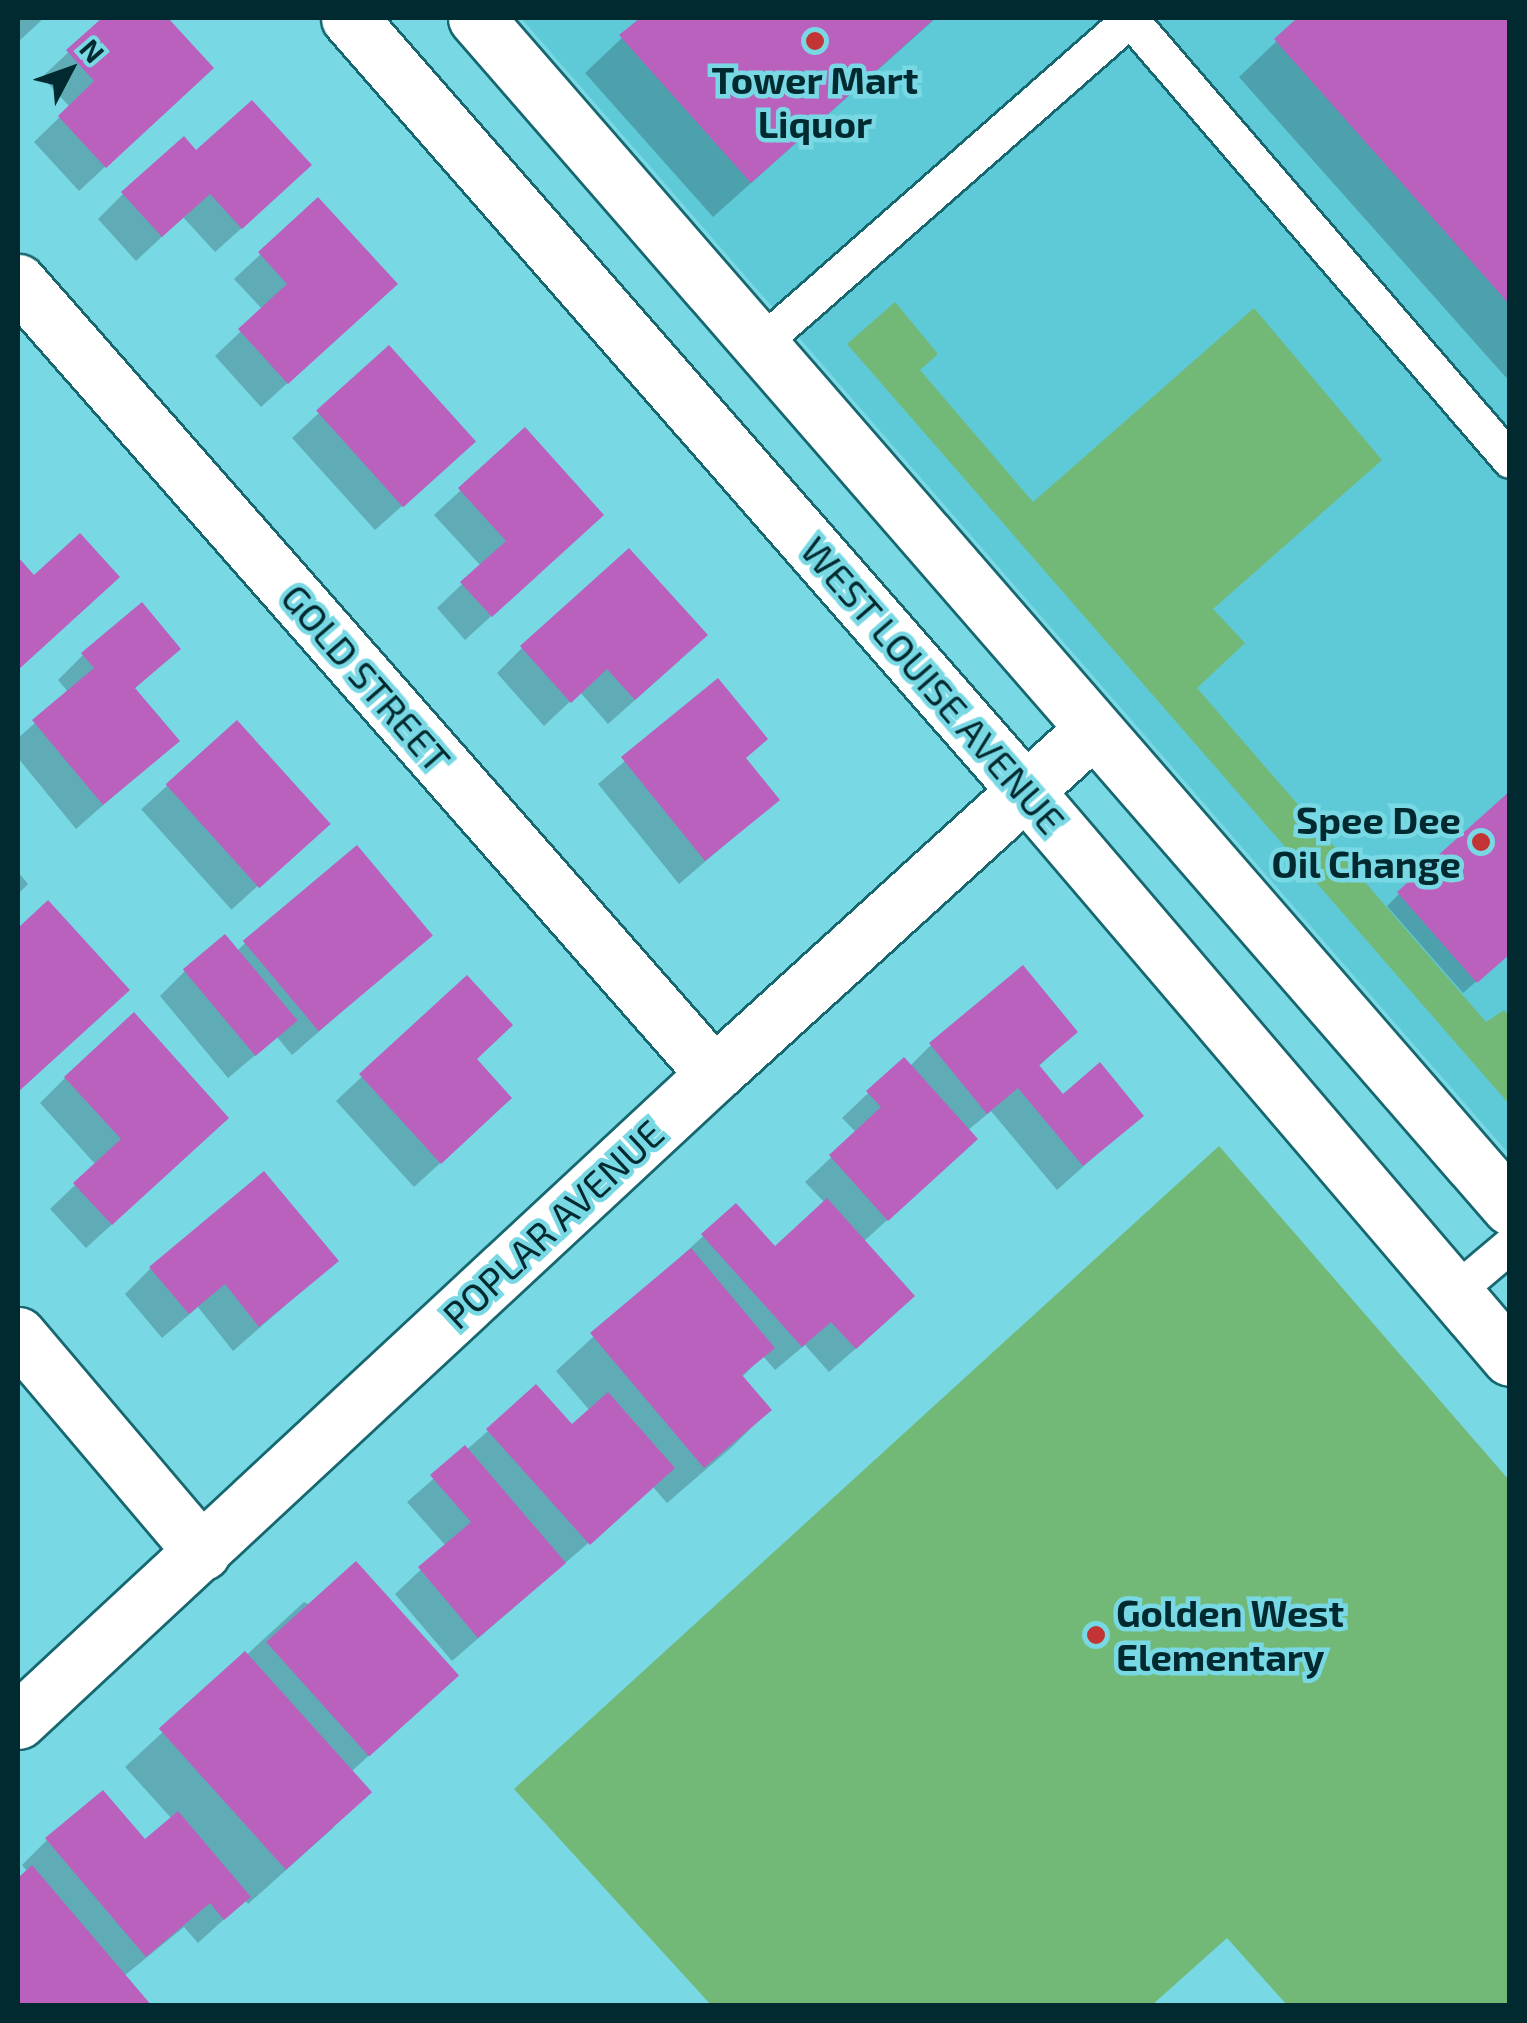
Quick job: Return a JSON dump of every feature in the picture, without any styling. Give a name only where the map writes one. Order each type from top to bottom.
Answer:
[{"type":"main road","name":"WEST LOUISE AVENUE","points":[[349,18],[1024,789],[1510,1358]]},
{"type":"main road","points":[[476,18],[1510,1207]]},
{"type":"main road","name":"GOLD STREET","points":[[18,282],[714,1074]]},
{"type":"main road","name":"POPLAR AVENUE","points":[[18,1721],[714,1074],[1092,730]]},
{"type":"main road","points":[[18,1335],[202,1552]]},
{"type":"lane","points":[[760,344],[1131,18],[1510,460]]},
{"type":"lane","points":[[1453,1293],[1510,1245]]},
{"type":"shaded area","points":[[521,18],[1509,18],[1509,1154]]},
{"type":"green space","points":[[895,302],[938,354],[920,370],[1033,502],[1254,308],[1382,460],[1213,609],[1245,643],[1197,688],[1486,1022],[1504,1010],[1509,1016],[1509,1104],[847,344]]},
{"type":"green space","name":"Golden West Elementary","points":[[1219,1146],[1509,1480],[1509,2005],[1287,2005],[1227,1938],[1152,2005],[711,2005],[514,1789]]},
{"type":"building","points":[[102,18],[168,18],[214,68],[106,168],[58,116],[94,81],[66,50]]},
{"type":"building","points":[[640,18],[935,18],[751,183],[619,35]]},
{"type":"building","points":[[1297,18],[1510,18],[1510,305],[1274,39]]},
{"type":"building","points":[[252,100],[312,165],[242,229],[210,194],[162,237],[121,192],[184,136],[196,150]]},
{"type":"building","points":[[318,197],[398,284],[288,384],[238,329],[287,284],[258,252]]},
{"type":"building","points":[[389,345],[476,442],[403,507],[316,411]]},
{"type":"building","points":[[525,427],[604,515],[492,617],[460,582],[506,541],[458,488]]},
{"type":"building","points":[[80,533],[120,577],[18,670],[18,557],[34,575]]},
{"type":"building","points":[[629,548],[708,635],[635,700],[607,669],[571,703],[520,646]]},
{"type":"building","points":[[142,602],[181,649],[135,688],[180,741],[103,805],[32,720],[94,668],[81,653]]},
{"type":"building","points":[[718,678],[768,739],[746,758],[780,800],[705,861],[621,757]]},
{"type":"building","points":[[237,720],[331,824],[259,888],[166,784]]},
{"type":"building","name":"Spee Dee Oil Change","points":[[1510,791],[1510,954],[1477,983],[1397,892]]},
{"type":"building","points":[[357,845],[433,935],[319,1031],[243,941]]},
{"type":"building","points":[[48,900],[130,990],[18,1092],[18,928]]},
{"type":"building","points":[[225,934],[298,1021],[256,1056],[183,969]]},
{"type":"building","points":[[1023,965],[1078,1032],[1039,1065],[1063,1094],[1100,1062],[1144,1116],[1083,1166],[1018,1088],[987,1114],[929,1043]]},
{"type":"building","points":[[467,975],[513,1025],[477,1059],[512,1098],[441,1164],[359,1074]]},
{"type":"building","points":[[134,1012],[229,1118],[112,1225],[73,1183],[121,1139],[64,1077]]},
{"type":"building","points":[[904,1057],[978,1139],[888,1221],[829,1155],[881,1107],[866,1091]]},
{"type":"building","points":[[264,1171],[339,1261],[259,1327],[225,1284],[189,1314],[149,1267]]},
{"type":"building","points":[[827,1198],[915,1296],[856,1349],[831,1322],[802,1347],[701,1234],[736,1203],[775,1246]]},
{"type":"building","points":[[691,1248],[775,1348],[742,1375],[772,1410],[704,1468],[590,1333]]},
{"type":"building","points":[[536,1384],[572,1424],[608,1392],[675,1468],[590,1545],[486,1429]]},
{"type":"building","points":[[465,1445],[566,1563],[478,1638],[418,1567],[471,1522],[430,1475]]},
{"type":"building","points":[[356,1561],[459,1675],[369,1756],[266,1642]]},
{"type":"building","points":[[245,1651],[372,1792],[286,1870],[159,1729]]},
{"type":"building","points":[[103,1790],[145,1839],[178,1811],[251,1897],[224,1920],[210,1903],[146,1957],[45,1838]]},
{"type":"building","points":[[32,1865],[152,2006],[18,2006],[18,1878]]},
{"type":"place","name":"Tower Mart Liquor","points":[[815,41]]},
{"type":"place","name":"Spee Dee Oil Change","points":[[1481,842]]},
{"type":"place","name":"Golden West Elementary","points":[[1096,1635]]}]
